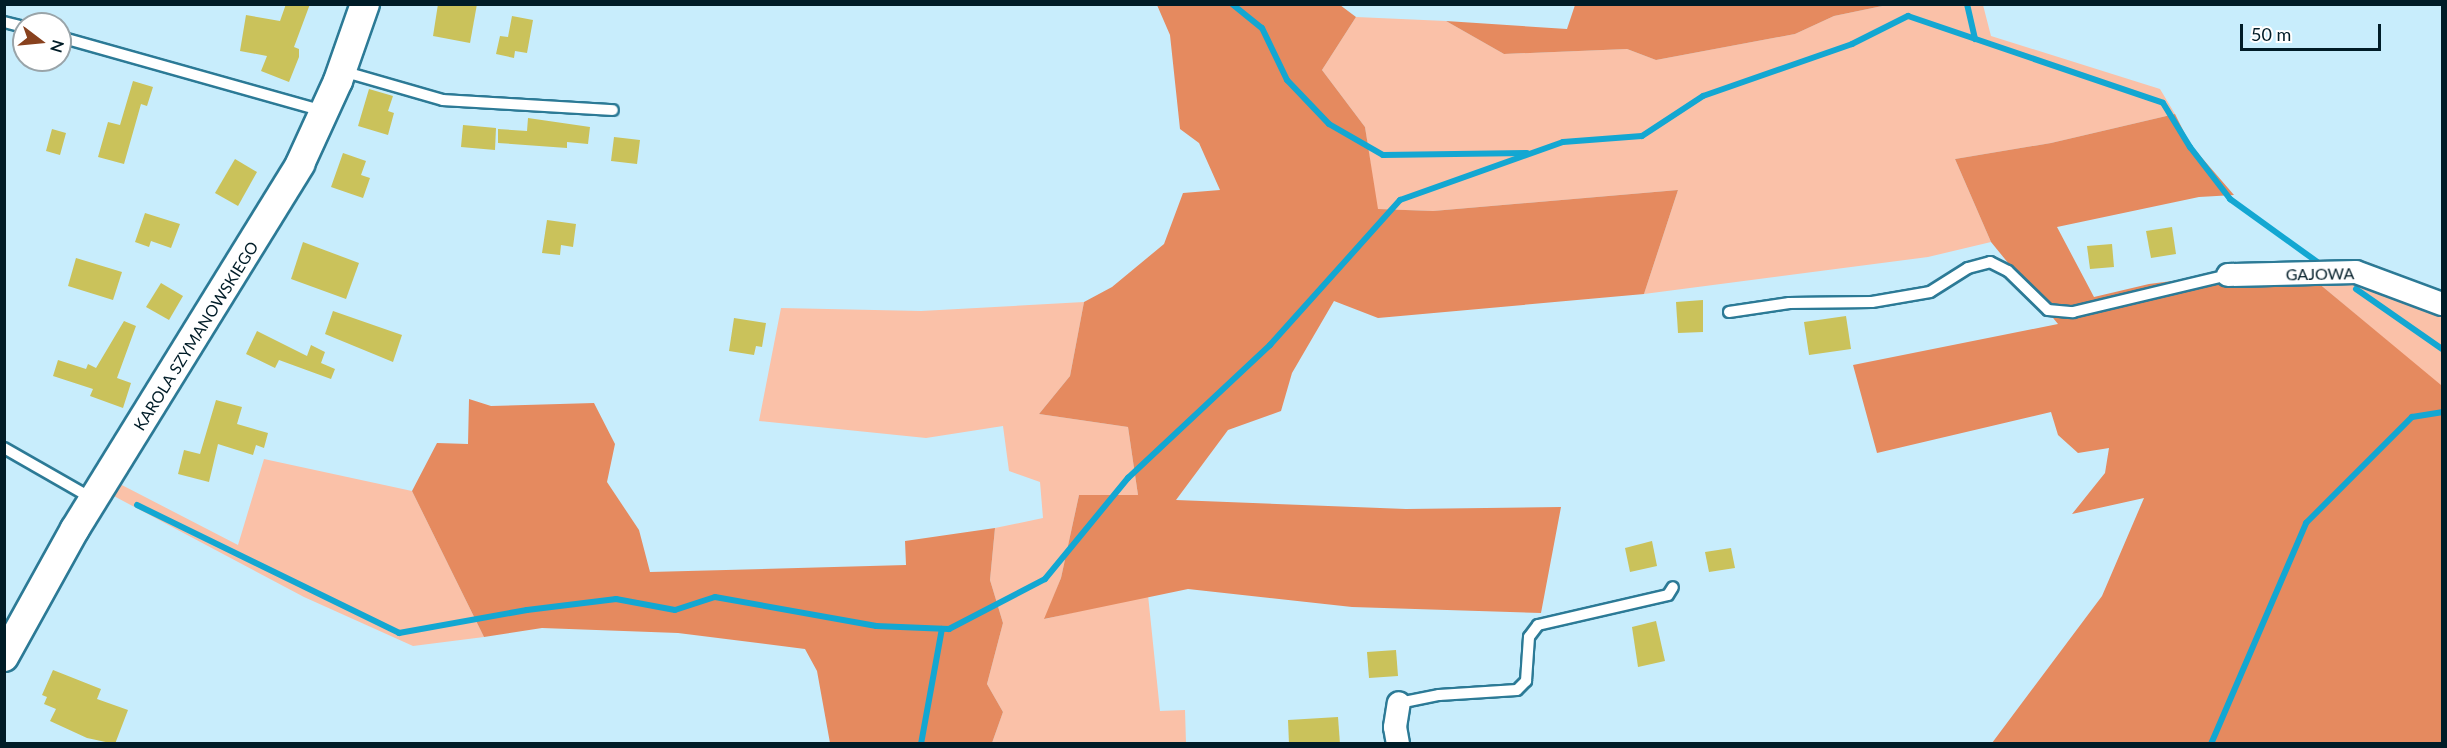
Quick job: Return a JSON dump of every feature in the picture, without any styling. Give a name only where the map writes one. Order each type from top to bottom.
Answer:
[{"type":"street","name":"KAROLA SZYMANOWSKIEGO","points":[[4,657],[50,571],[262,230],[324,112],[342,71],[365,4]]},
{"type":"street","name":"GAJOWA","points":[[2228,275],[2356,272],[2442,304]]},
{"type":"street","points":[[1398,744],[1395,727],[1399,703]]},
{"type":"lane","points":[[72,40],[324,112]]},
{"type":"lane","points":[[342,71],[443,100],[613,110]]},
{"type":"lane","points":[[1729,312],[1789,303],[1872,302],[1930,292],[1968,268],[1990,262],[2008,271],[2048,310],[2073,312],[2228,275]]},
{"type":"lane","points":[[4,448],[94,499]]},
{"type":"lane","points":[[1399,703],[1439,695],[1516,690],[1526,681],[1528,637],[1538,626],[1668,595],[1673,587]]},
{"type":"shaded area","points":[[1575,4],[1887,5],[1834,16],[1795,34],[1656,60],[1627,49],[1504,54],[1446,21],[1567,29]]},
{"type":"shaded area","points":[[1157,5],[1340,5],[1356,17],[1322,70],[1365,127],[1378,209],[1433,211],[1678,190],[1644,294],[1378,318],[1334,301],[1292,373],[1281,411],[1228,430],[1176,500],[1406,509],[1561,507],[1541,613],[1352,607],[1188,589],[1044,619],[1061,578],[1079,495],[1138,495],[1128,427],[1039,414],[1070,376],[1084,302],[1112,287],[1164,244],[1183,193],[1220,190],[1199,143],[1180,129],[1170,35]]},
{"type":"shaded area","points":[[1887,5],[1983,5],[1991,36],[2160,89],[2175,114],[2051,143],[1955,159],[1991,242],[1928,257],[1644,294],[1678,190],[1433,211],[1377,209],[1365,127],[1322,70],[1356,17],[1446,21],[1504,54],[1627,49],[1656,60],[1795,34],[1834,16]]},
{"type":"shaded area","points":[[2175,114],[2190,144],[2234,195],[2199,197],[2057,227],[2094,297],[2149,284],[2226,274],[2317,282],[2441,385],[2442,743],[1992,743],[2102,596],[2144,498],[2072,514],[2105,473],[2109,448],[2078,453],[2058,435],[2051,412],[1877,453],[1853,365],[2058,324],[1991,242],[1955,159],[2051,143]]},
{"type":"shaded area","points":[[2365,261],[2391,271],[2385,287],[2442,310],[2442,387],[2317,282],[2301,263]]},
{"type":"shaded area","points":[[1084,302],[1070,376],[1039,414],[1128,427],[1138,495],[1079,495],[1061,578],[1045,619],[1148,595],[1160,711],[1185,710],[1186,743],[992,743],[1003,712],[987,684],[1003,623],[990,580],[995,528],[1043,518],[1040,482],[1009,471],[1003,426],[926,438],[759,421],[781,308],[921,311]]},
{"type":"shaded area","points":[[469,399],[491,406],[594,403],[615,444],[607,482],[639,530],[650,572],[906,565],[905,541],[995,528],[990,580],[1003,623],[987,684],[1003,712],[992,743],[830,743],[817,671],[805,649],[678,633],[542,628],[484,637],[412,491],[437,443],[468,444]]},
{"type":"shaded area","points":[[264,459],[412,491],[484,637],[413,646],[304,597],[110,494],[116,482],[238,545]]},
{"type":"building","points":[[286,4],[310,4],[294,47],[299,49],[299,57],[289,82],[261,71],[267,56],[240,51],[246,15],[280,21]]},
{"type":"building","points":[[438,4],[477,4],[470,43],[433,36]]},
{"type":"building","points":[[512,16],[533,20],[527,53],[515,51],[514,58],[496,54],[500,36],[508,37]]},
{"type":"building","points":[[133,81],[153,87],[147,106],[141,104],[124,164],[98,157],[108,122],[120,125]]},
{"type":"building","points":[[369,89],[393,96],[388,111],[394,113],[388,135],[358,126]]},
{"type":"building","points":[[528,118],[590,127],[588,144],[567,142],[567,148],[498,143],[498,129],[527,131]]},
{"type":"building","points":[[463,125],[496,128],[495,150],[461,147]]},
{"type":"building","points":[[52,129],[66,133],[60,155],[46,151]]},
{"type":"building","points":[[614,137],[640,140],[637,164],[611,161]]},
{"type":"building","points":[[343,153],[366,161],[361,175],[370,178],[363,198],[331,187]]},
{"type":"building","points":[[235,159],[257,172],[238,206],[215,193]]},
{"type":"building","points":[[145,213],[180,224],[171,248],[151,241],[149,247],[135,242]]},
{"type":"building","points":[[547,220],[576,224],[573,247],[561,245],[560,255],[542,253]]},
{"type":"building","points":[[2172,227],[2176,254],[2151,258],[2146,231]]},
{"type":"building","points":[[303,242],[359,263],[346,299],[291,279]]},
{"type":"building","points":[[2112,244],[2114,267],[2090,269],[2087,246]]},
{"type":"building","points":[[76,258],[122,272],[113,300],[68,286]]},
{"type":"building","points":[[161,283],[183,296],[169,320],[146,307]]},
{"type":"building","points":[[1703,300],[1703,332],[1678,333],[1676,302]]},
{"type":"building","points":[[333,311],[402,335],[393,362],[325,334]]},
{"type":"building","points":[[1846,316],[1851,349],[1809,355],[1804,322]]},
{"type":"building","points":[[734,318],[766,323],[762,347],[756,346],[754,355],[729,351]]},
{"type":"building","points":[[124,321],[136,326],[117,378],[131,383],[123,408],[90,396],[93,389],[53,376],[58,360],[86,369],[88,364],[96,368]]},
{"type":"building","points":[[257,331],[307,356],[311,345],[325,352],[321,363],[335,369],[331,379],[279,360],[275,368],[246,354]]},
{"type":"building","points":[[216,400],[242,407],[237,424],[268,433],[264,448],[256,445],[253,455],[218,444],[209,482],[178,474],[184,450],[200,454]]},
{"type":"building","points":[[1652,541],[1657,566],[1630,572],[1625,548]]},
{"type":"building","points":[[1731,548],[1735,568],[1709,572],[1705,552]]},
{"type":"building","points":[[1656,621],[1665,661],[1638,667],[1632,627]]},
{"type":"building","points":[[1396,650],[1398,676],[1369,678],[1367,652]]},
{"type":"building","points":[[53,670],[101,689],[97,699],[128,710],[115,744],[87,738],[50,721],[56,709],[44,704],[47,697],[42,695]]},
{"type":"building","points":[[1338,717],[1340,744],[1289,744],[1288,720]]},
{"type":"waterway","points":[[1232,4],[1262,28],[1287,80],[1329,124],[1383,155],[1527,153]]},
{"type":"waterway","points":[[1967,4],[1975,39]]},
{"type":"waterway","points":[[137,505],[399,633],[527,610],[616,599],[675,610],[715,597],[876,626],[949,629],[1045,579],[1128,478],[1270,345],[1400,200],[1563,142],[1642,136],[1703,96],[1852,44],[1908,16],[2163,103],[2190,147],[2230,199],[2320,264]]},
{"type":"waterway","points":[[2356,289],[2442,349]]},
{"type":"waterway","points":[[2211,744],[2306,523],[2412,417],[2442,412]]},
{"type":"waterway","points":[[921,744],[942,629]]}]
